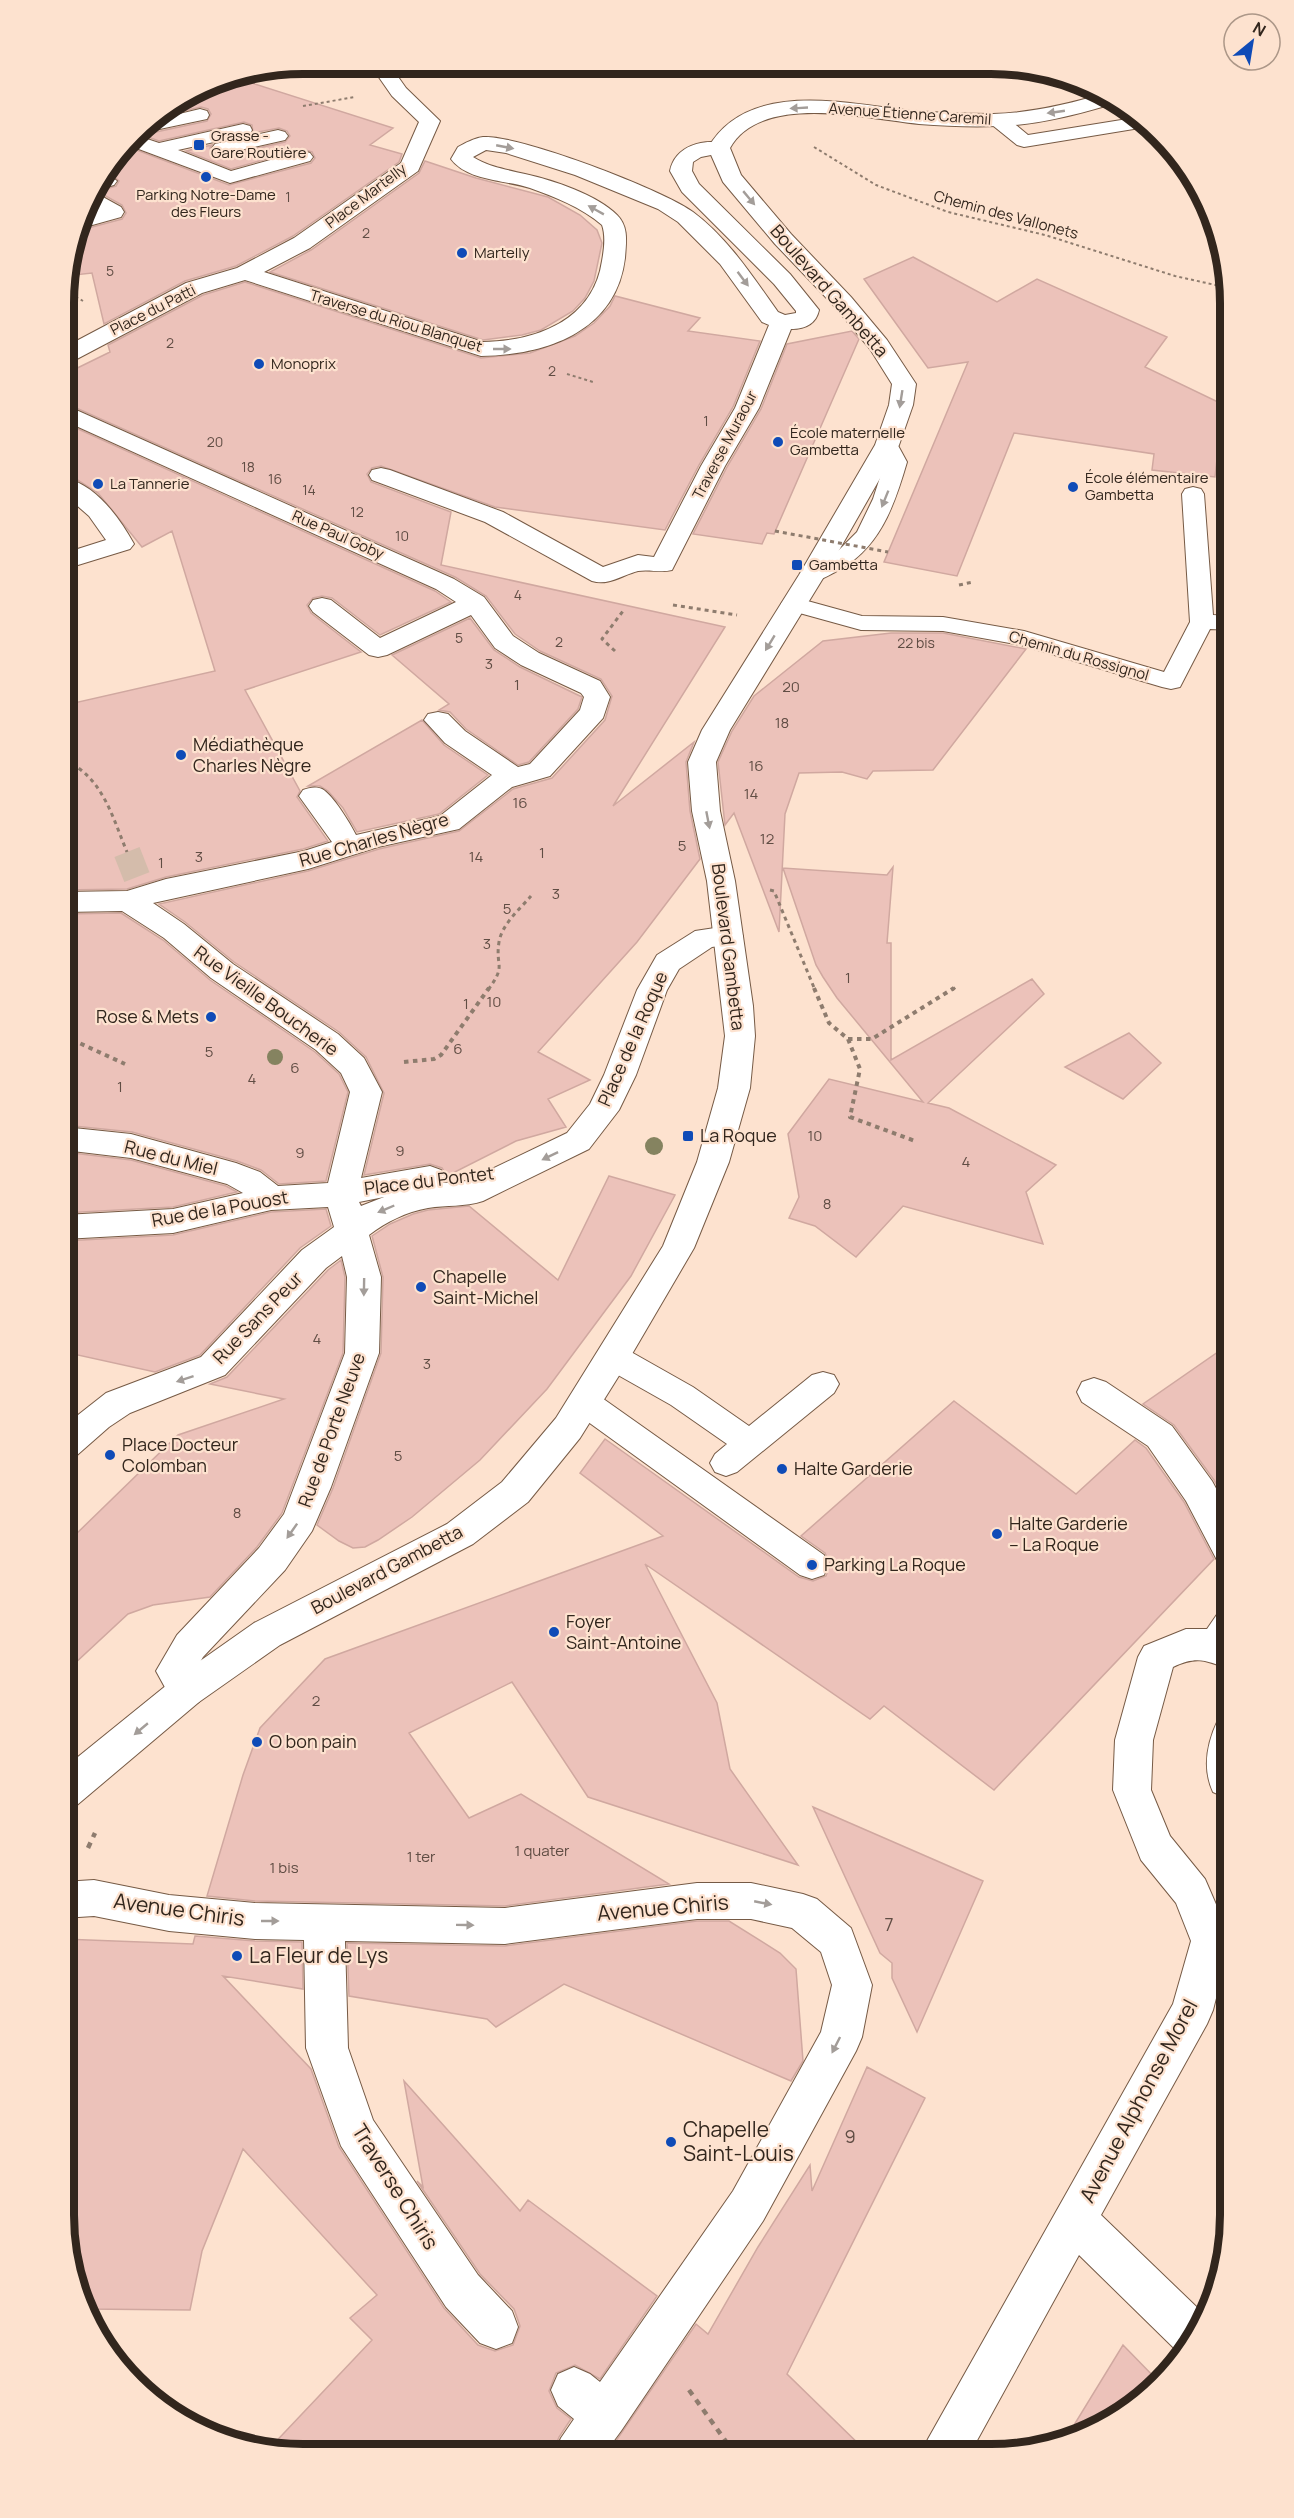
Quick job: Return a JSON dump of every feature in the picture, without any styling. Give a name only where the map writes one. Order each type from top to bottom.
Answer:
[{"type":"street","points":[[386,74],[399,92]]},
{"type":"street","name":"Place Martelly","points":[[245,273],[302,243],[410,166],[430,120],[399,92]]},
{"type":"street","name":"Avenue Étienne Caremil","points":[[719,148],[728,133],[759,115],[782,109],[815,107],[924,118],[998,120],[1074,109],[1101,101]]},
{"type":"street","name":"Traverse du Riou Blanquet","points":[[245,273],[481,350],[513,349],[545,342],[560,335],[592,310],[612,278],[615,248],[614,225],[601,212],[536,184],[483,169],[462,159],[465,151],[484,143],[509,147],[583,170],[666,204],[686,217],[728,259],[770,317],[782,322]]},
{"type":"street","points":[[719,148],[695,151],[683,160],[681,171],[690,187],[782,279],[808,310],[806,317],[797,322],[782,322]]},
{"type":"street","name":"Boulevard Gambetta","points":[[74,1784],[186,1691],[267,1634],[460,1534],[515,1492],[568,1428],[613,1357],[678,1248],[713,1162],[734,1088],[740,1036],[721,881],[706,811],[702,762],[716,730],[812,575],[887,445],[901,405],[904,384],[879,345],[843,302],[783,239],[731,177],[719,148]]},
{"type":"street","points":[[89,220],[113,212],[97,202]]},
{"type":"street","name":"Place du Patti","points":[[74,351],[194,288],[245,273]]},
{"type":"street","name":"Traverse Muraour","points":[[663,565],[713,466],[747,408],[782,322]]},
{"type":"street","name":"Rue Paul Goby","points":[[74,416],[445,584],[475,603],[504,642],[530,659],[591,687]]},
{"type":"street","points":[[381,475],[494,518],[601,576],[638,564],[663,565]]},
{"type":"street","points":[[74,492],[93,506],[114,530],[121,544],[74,558]]},
{"type":"street","points":[[322,606],[378,649],[475,603]]},
{"type":"street","name":"Rue Charles Nègre","points":[[74,901],[137,893],[308,860],[350,847],[449,823],[501,781],[540,770],[592,712],[597,697],[591,687]]},
{"type":"street","points":[[438,720],[455,737],[513,777]]},
{"type":"street","points":[[313,796],[336,824],[350,847]]},
{"type":"street","name":"Rue Vieille Boucherie","points":[[137,893],[174,931],[222,971],[327,1042],[353,1066],[366,1092],[341,1194]]},
{"type":"street","name":"Place de la Roque","points":[[578,1141],[603,1110],[620,1075],[652,990],[668,962],[705,938],[728,936]]},
{"type":"street","name":"Rue du Miel","points":[[74,1139],[131,1146],[236,1175],[249,1180],[271,1198]]},
{"type":"street","name":"Place du Pontet","points":[[521,1170],[396,1182],[341,1194],[353,1230],[372,1215],[400,1203],[429,1196],[472,1193],[521,1170],[578,1141]]},
{"type":"street","name":"Rue de la Pouost","points":[[74,1226],[172,1221],[271,1198],[341,1194]]},
{"type":"street","name":"Rue Sans Peur","points":[[74,1438],[116,1404],[151,1389],[193,1377],[213,1366],[314,1259],[353,1230]]},
{"type":"street","name":"Rue de Porte Neuve","points":[[186,1691],[175,1671],[190,1646],[272,1559],[298,1521],[318,1476],[362,1353],[364,1277],[353,1230]]},
{"type":"street","points":[[1094,1392],[1160,1436],[1199,1491],[1220,1530]]},
{"type":"street","name":"Avenue Alphonse Morel","points":[[950,2444],[1192,2010],[1211,1941],[1191,1892],[1155,1847],[1132,1790],[1134,1740],[1157,1657],[1185,1642],[1220,1641]]},
{"type":"street","name":"Avenue Chiris","points":[[74,1899],[94,1898],[169,1913],[244,1920],[505,1926],[697,1901],[751,1901],[803,1912],[837,1941],[852,1985],[841,2037],[748,2206],[655,2343],[589,2402],[579,2444]]},
{"type":"street","name":"Traverse Chiris","points":[[324,1921],[327,2048],[356,2131],[462,2291],[496,2327]]},
{"type":"street","points":[[1075,2220],[1189,2331]]},
{"type":"lane","points":[[150,132],[200,115]]},
{"type":"lane","points":[[998,120],[1024,141],[1135,124]]},
{"type":"lane","points":[[147,135],[220,123]]},
{"type":"lane","points":[[158,150],[243,130]]},
{"type":"lane","points":[[142,140],[158,150],[230,177],[290,146],[180,158]]},
{"type":"lane","points":[[1192,494],[1202,622],[1220,622]]},
{"type":"lane","name":"Chemin du Rossignol","points":[[794,604],[861,623],[944,624],[1024,638],[1171,682],[1202,622]]},
{"type":"lane","points":[[613,1357],[682,1396],[749,1443]]},
{"type":"lane","points":[[726,1463],[823,1384]]},
{"type":"lane","points":[[584,1402],[813,1565]]},
{"type":"path","points":[[298,107],[373,93],[399,92]]},
{"type":"path","name":"Chemin des Vallonets","points":[[759,115],[876,185],[948,212],[1045,234],[1175,276],[1220,286]]},
{"type":"path","points":[[775,531],[888,552]]},
{"type":"path","points":[[591,687],[623,680],[633,673],[611,646],[602,639],[635,596],[663,565]]},
{"type":"path","points":[[635,596],[697,610],[741,616]]},
{"type":"path","points":[[74,764],[80,766],[99,785],[128,852]]},
{"type":"path","points":[[765,890],[774,891],[829,1023],[848,1039],[860,1069],[850,1117],[915,1141]]},
{"type":"path","points":[[353,1066],[434,1059],[441,1055],[500,973],[499,941],[505,927],[531,896]]},
{"type":"path","points":[[848,1039],[872,1039],[956,987]]},
{"type":"path","points":[[74,1041],[125,1064]]},
{"type":"path","points":[[655,2343],[728,2444]]},
{"type":"building","points":[[245,81],[393,128],[370,145],[402,154],[399,162],[293,236],[236,266],[185,281],[104,324],[92,273],[75,275],[75,273],[86,229],[122,219],[126,213],[122,205],[101,193],[104,188],[116,186],[119,181],[112,175],[133,149],[229,185],[311,163],[315,158],[312,152],[302,149],[231,169],[186,151],[212,145],[210,148],[213,153],[222,156],[285,142],[290,136],[287,131],[279,128],[253,133],[252,125],[244,122],[159,141],[146,136],[148,134],[207,121],[211,114],[208,109],[201,107],[173,113],[201,97]]},
{"type":"building","name":"Martelly","points":[[425,161],[476,178],[548,197],[580,215],[597,230],[602,243],[594,281],[585,298],[573,311],[541,330],[483,340],[270,272],[311,250],[419,173]]},
{"type":"building","points":[[913,257],[997,302],[1037,279],[1167,337],[1145,367],[1218,402],[1220,459],[1217,459],[1215,477],[1152,470],[1154,454],[1014,433],[957,576],[884,562],[968,362],[928,368],[864,279]]},
{"type":"building","points":[[245,282],[481,358],[530,353],[575,336],[594,323],[610,306],[615,296],[700,318],[688,331],[760,341],[733,407],[665,530],[495,507],[381,466],[372,468],[367,474],[371,482],[451,512],[441,565],[725,627],[613,806],[694,742],[686,762],[690,811],[700,859],[637,942],[538,1052],[590,1080],[548,1099],[566,1127],[516,1141],[447,1176],[442,1168],[430,1164],[364,1175],[384,1093],[366,1057],[339,1032],[234,962],[159,904],[308,871],[379,849],[459,831],[513,789],[552,778],[605,720],[612,696],[601,679],[540,651],[515,634],[486,596],[455,577],[74,407],[74,370],[110,352],[108,345],[203,295]]},
{"type":"building","name":"École maternelle Gambetta","points":[[852,331],[859,339],[774,534],[767,533],[762,544],[693,534],[727,467],[761,409],[787,344]]},
{"type":"building","points":[[74,427],[435,591],[451,602],[380,635],[332,598],[322,596],[313,598],[307,605],[311,613],[361,652],[245,690],[300,791],[297,797],[328,841],[303,849],[166,877],[127,889],[74,890],[74,703],[215,671],[172,531],[142,547],[98,493],[74,478]]},
{"type":"building","points":[[470,618],[494,650],[520,667],[582,697],[578,709],[529,762],[518,765],[466,729],[450,712],[439,710],[449,704],[392,655]]},
{"type":"building","points":[[891,633],[943,633],[1026,649],[933,770],[873,771],[867,779],[842,772],[799,773],[785,814],[779,932],[734,813],[725,825],[718,762],[732,731],[754,696],[823,641]]},
{"type":"building","points":[[422,720],[444,745],[488,775],[439,814],[357,832],[343,808],[328,791],[320,786],[308,786]]},
{"type":"building","points":[[893,867],[887,943],[891,943],[891,1060],[1032,979],[1044,994],[928,1103],[949,1108],[1056,1165],[1026,1192],[1043,1244],[903,1206],[856,1257],[815,1226],[789,1218],[799,1197],[788,1134],[829,1079],[923,1102],[837,998],[823,977],[816,965],[783,868],[887,875]]},
{"type":"building","points":[[121,913],[163,940],[210,980],[315,1052],[339,1074],[348,1092],[326,1181],[279,1184],[261,1170],[237,1161],[132,1132],[74,1126],[74,914]]},
{"type":"building","points":[[1129,1033],[1161,1063],[1123,1099],[1065,1067]]},
{"type":"building","points":[[74,1153],[131,1160],[226,1186],[237,1192],[173,1207],[74,1212]]},
{"type":"building","points":[[609,1176],[675,1195],[631,1276],[547,1389],[480,1460],[412,1517],[378,1540],[365,1547],[353,1548],[317,1525],[333,1488],[381,1353],[383,1277],[372,1236],[390,1224],[413,1214],[428,1210],[469,1206],[558,1280]]},
{"type":"building","points":[[326,1209],[331,1226],[300,1248],[200,1355],[155,1372],[74,1354],[74,1240],[173,1235],[271,1212]]},
{"type":"building","points":[[341,1260],[345,1277],[343,1353],[282,1513],[257,1547],[210,1597],[153,1605],[128,1614],[74,1664],[74,1536],[178,1435],[284,1399],[210,1384],[227,1377],[328,1270]]},
{"type":"building","points":[[1220,1351],[1220,1491],[1174,1425],[1143,1404]]},
{"type":"building","points":[[954,1401],[1076,1494],[1135,1440],[1146,1448],[1184,1502],[1214,1559],[994,1790],[884,1706],[870,1719],[645,1564],[717,1703],[730,1769],[798,1865],[588,1797],[512,1682],[409,1733],[469,1818],[521,1794],[669,1884],[505,1906],[255,1901],[207,1896],[243,1775],[260,1728],[325,1659],[663,1536],[580,1473],[605,1439],[799,1577],[813,1581],[826,1576],[830,1564],[825,1553],[801,1536]]},
{"type":"building","points":[[813,1807],[983,1881],[917,2032],[892,1978],[892,1963],[880,1953]]},
{"type":"building","points":[[697,1921],[729,1921],[780,1953],[796,1969],[803,2061],[791,2081],[564,1984],[496,2027],[487,2019],[349,1996],[347,1943],[505,1946]]},
{"type":"building","points":[[195,1936],[302,1942],[303,1989],[223,1976],[311,2069],[339,2147],[444,2308],[478,2345],[495,2351],[513,2345],[520,2326],[514,2309],[480,2274],[417,2181],[423,2187],[404,2081],[520,2211],[528,2200],[657,2296],[600,2379],[575,2365],[556,2373],[549,2391],[557,2408],[571,2419],[556,2444],[274,2443],[372,2340],[350,2318],[377,2295],[243,2149],[202,2251],[190,2310],[94,2309],[81,2274],[74,2230],[74,1939],[193,1944]]},
{"type":"building","points":[[867,2067],[925,2098],[787,2374],[859,2444],[614,2444],[696,2324],[708,2334],[758,2247],[810,2165],[812,2191]]},
{"type":"building","points":[[1123,2345],[1154,2376],[1119,2406],[1093,2421],[1071,2430]]},
{"type":"tunnel","points":[[127,852],[140,885]]},
{"type":"place","name":"Grasse - Gare Routière","points":[[199,145]]},
{"type":"place","name":"Parking Notre-Dame des Fleurs","points":[[206,177]]},
{"type":"place","name":"Martelly","points":[[462,253]]},
{"type":"place","name":"Monoprix","points":[[259,364]]},
{"type":"place","name":"École maternelle Gambetta","points":[[778,442]]},
{"type":"place","name":"La Tannerie","points":[[98,484]]},
{"type":"place","name":"École élémentaire Gambetta","points":[[1073,487]]},
{"type":"place","name":"Gambetta","points":[[797,565]]},
{"type":"place","name":"Médiathèque Charles Nègre","points":[[181,755]]},
{"type":"place","name":"Rose & Mets","points":[[211,1017]]},
{"type":"place","name":"La Roque","points":[[688,1136]]},
{"type":"place","name":"Chapelle Saint-Michel","points":[[421,1287]]},
{"type":"place","name":"Place Docteur Colomban","points":[[110,1455]]},
{"type":"place","name":"Halte Garderie","points":[[782,1469]]},
{"type":"place","name":"Halte Garderie – La Roque","points":[[997,1534]]},
{"type":"place","name":"Parking La Roque","points":[[812,1565]]},
{"type":"place","name":"Foyer Saint-Antoine","points":[[554,1632]]},
{"type":"place","name":"O bon pain","points":[[257,1742]]},
{"type":"place","name":"La Fleur de Lys","points":[[237,1956]]},
{"type":"place","name":"Chapelle Saint-Louis","points":[[671,2142]]}]
